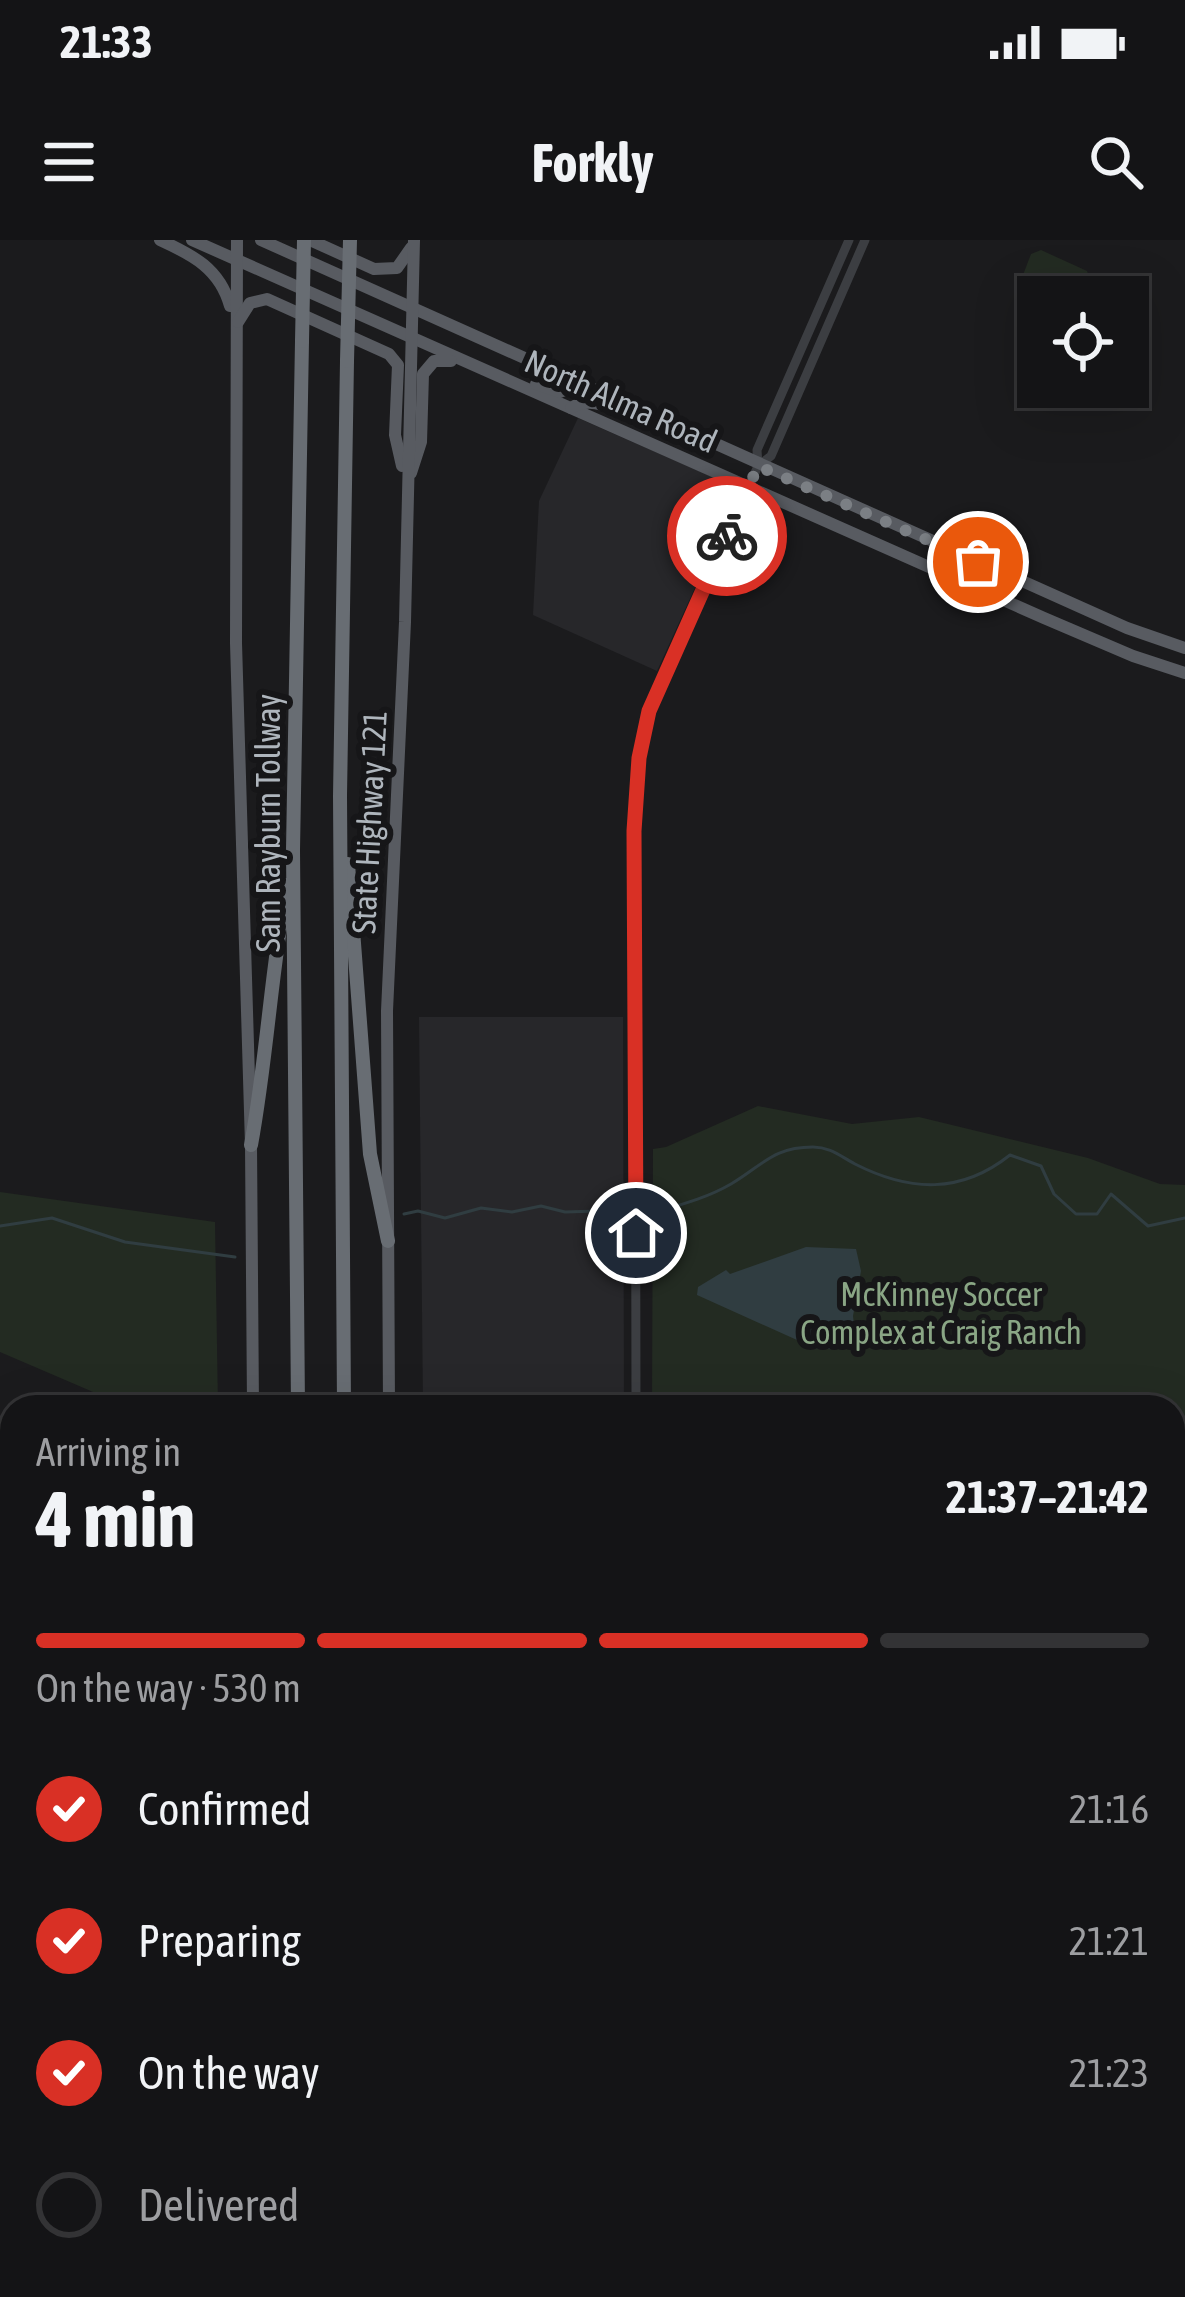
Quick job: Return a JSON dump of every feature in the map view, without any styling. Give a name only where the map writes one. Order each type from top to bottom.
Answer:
[{"type":"highway","name":"Sam Rayburn Tollway","points":[[298,1395],[293,850],[307,240]]},
{"type":"highway","points":[[344,1395],[340,796],[350,240]]},
{"type":"highway","points":[[340,796],[370,1154],[388,1240]]},
{"type":"highway","points":[[250,1145],[267,1057],[275,951],[293,850]]},
{"type":"main road","points":[[160,240],[196,257],[213,272],[227,293],[235,331]]},
{"type":"main road","name":"North Alma Road","points":[[192,240],[968,584],[1153,664],[1185,673]]},
{"type":"main road","points":[[237,240],[236,644],[253,1395]]},
{"type":"main road","name":"North Alma Road","points":[[261,240],[758,466],[1185,648]]},
{"type":"main road","points":[[307,240],[384,272],[397,268],[414,240]]},
{"type":"main road","name":"State Highway 121","points":[[389,1395],[387,1011],[414,240]]},
{"type":"main road","points":[[235,331],[246,306],[267,299],[389,354],[398,365],[395,435],[406,485]]},
{"type":"main road","points":[[406,485],[421,442],[427,366],[442,359],[472,365]]},
{"type":"main road","points":[[518,385],[530,382],[560,392],[580,384]]},
{"type":"main road","points":[[572,408],[583,401],[596,402],[632,418],[661,421]]},
{"type":"main road","points":[[968,584],[978,562]]},
{"type":"main road","points":[[1153,664],[1164,641]]},
{"type":"street","points":[[758,466],[757,450],[849,240]]},
{"type":"street","points":[[636,1395],[634,831],[639,758],[649,711],[748,486],[758,466],[771,456],[865,240]]},
{"type":"shaded area","points":[[578,418],[740,489],[657,671],[533,615],[539,501]]},
{"type":"shaded area","points":[[419,1017],[623,1017],[624,1395],[423,1395]]},
{"type":"shaded area","points":[[806,1247],[856,1249],[861,1271],[853,1316],[857,1349],[817,1349],[697,1295],[698,1287],[726,1270],[730,1274]]},
{"type":"green space","points":[[1041,250],[1089,276],[1023,276],[1031,254]]},
{"type":"green space","name":"McKinney Soccer Complex at Craig Ranch","points":[[758,1106],[852,1124],[919,1117],[1088,1158],[1160,1184],[1185,1185],[1185,1395],[652,1395],[653,1149]]},
{"type":"green space","points":[[0,1192],[215,1222],[218,1395],[100,1395],[0,1352]]},
{"type":"waterway","points":[[653,1213],[722,1189],[778,1154],[813,1147],[896,1180],[935,1185],[973,1177],[1010,1155],[1041,1166],[1054,1194],[1076,1214],[1097,1214],[1111,1194],[1148,1226],[1185,1218]]},
{"type":"waterway","points":[[404,1214],[418,1211],[445,1218],[481,1208],[512,1212],[541,1206],[620,1215]]},
{"type":"waterway","points":[[0,1226],[52,1218],[125,1242],[235,1257]]},
{"type":"way so far","points":[[727,536],[758,466],[978,562]]},
{"type":"route","points":[[636,1233],[634,831],[639,758],[649,711],[727,536]]}]
